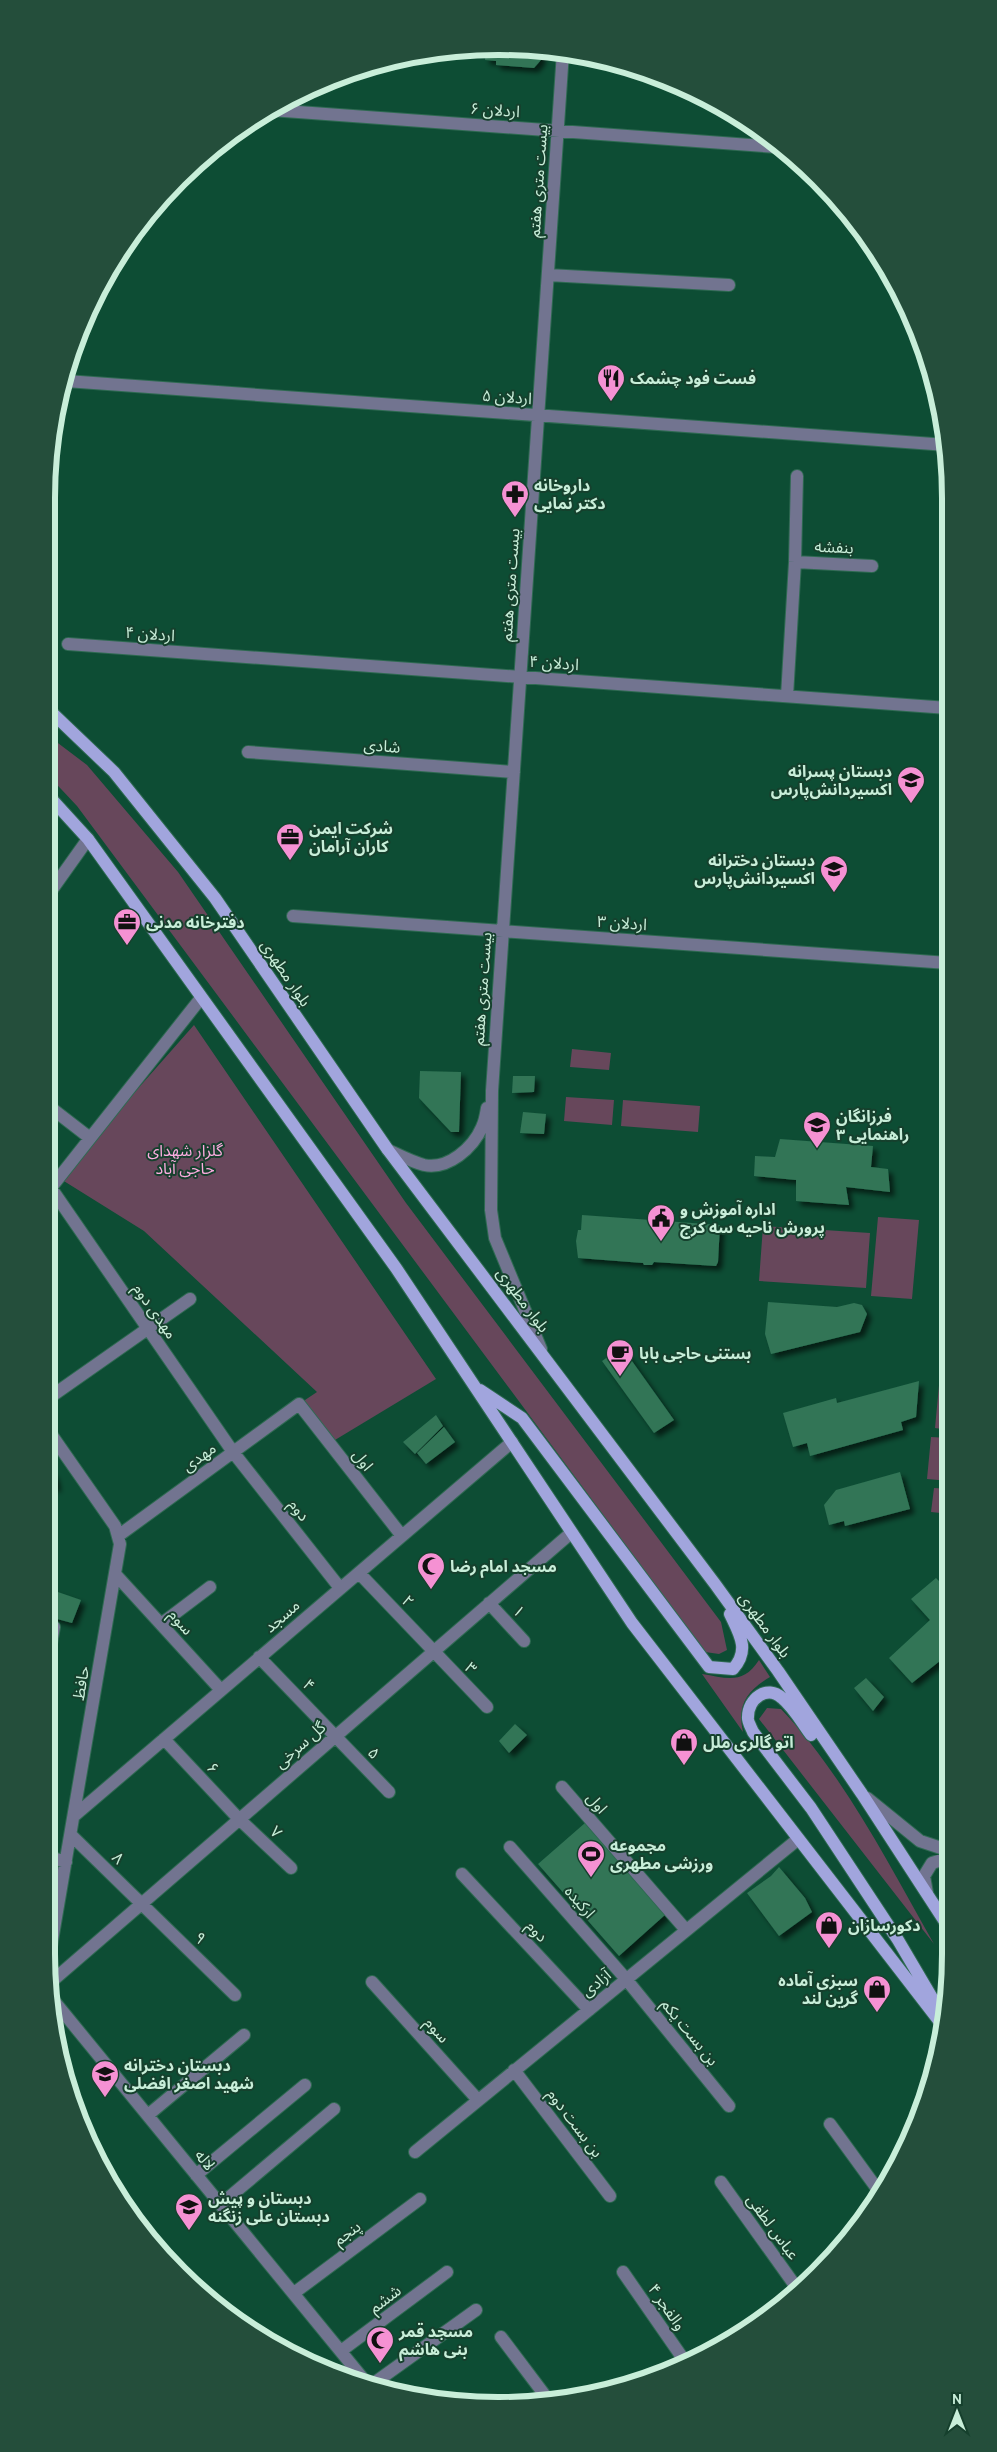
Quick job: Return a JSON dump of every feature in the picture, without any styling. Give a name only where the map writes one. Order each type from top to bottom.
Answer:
[{"type":"main road","name":"بلوار مطهری","points":[[55,716],[114,772],[215,898],[388,1150],[715,1584],[862,1794],[942,1918]]},
{"type":"main road","points":[[55,803],[88,839],[396,1268],[632,1623],[797,1840],[937,2018]]},
{"type":"main road","points":[[474,1385],[522,1418],[709,1667],[733,1669],[742,1659],[743,1649],[736,1628],[715,1584]]},
{"type":"main road","points":[[841,1765],[822,1750],[782,1697],[772,1692],[758,1695],[751,1703],[747,1718],[753,1732],[811,1808],[898,1940],[938,2008]]},
{"type":"street","name":"بیست متری هفتم","points":[[492,1091],[563,60]]},
{"type":"street","name":"اردلان ۶","points":[[283,111],[766,145]]},
{"type":"street","points":[[548,275],[729,285]]},
{"type":"street","name":"اردلان ۵","points":[[71,381],[938,444]]},
{"type":"street","points":[[787,696],[795,562],[797,476]]},
{"type":"street","name":"بنفشه","points":[[795,562],[872,566]]},
{"type":"street","name":"اردلان ۴","points":[[68,644],[942,708]]},
{"type":"street","name":"شادی","points":[[248,752],[514,772]]},
{"type":"street","points":[[55,885],[88,839]]},
{"type":"street","name":"اردلان ۳","points":[[293,916],[942,963]]},
{"type":"street","points":[[55,1183],[201,998]]},
{"type":"street","points":[[388,1150],[424,1165],[441,1165],[455,1159],[482,1128],[492,1091]]},
{"type":"street","points":[[492,1091],[492,1210],[495,1238],[544,1355]]},
{"type":"street","points":[[55,1111],[90,1138]]},
{"type":"street","name":"مهدی دوم","points":[[55,1199],[233,1452]]},
{"type":"street","points":[[55,1394],[190,1299]]},
{"type":"street","name":"مهدی","points":[[118,1536],[300,1404]]},
{"type":"street","name":"اول","points":[[300,1404],[402,1536]]},
{"type":"street","name":"حافظ","points":[[55,1441],[115,1526],[120,1544],[55,1924]]},
{"type":"street","name":"مسجد","points":[[74,1816],[512,1442]]},
{"type":"street","name":"دوم","points":[[233,1452],[340,1588]]},
{"type":"street","name":"گل سرخی","points":[[56,1978],[571,1533]]},
{"type":"street","name":"۲","points":[[359,1573],[433,1652]]},
{"type":"street","name":"سوم","points":[[116,1575],[221,1690]]},
{"type":"street","points":[[161,1624],[210,1587]]},
{"type":"street","name":"۱","points":[[489,1603],[524,1641]]},
{"type":"street","name":"۳","points":[[433,1652],[487,1707]]},
{"type":"street","name":"۴","points":[[259,1657],[335,1736]]},
{"type":"street","name":"۵","points":[[335,1736],[389,1792]]},
{"type":"street","name":"۶","points":[[164,1739],[239,1819]]},
{"type":"street","name":"اول","points":[[562,1787],[686,1930]]},
{"type":"street","points":[[862,1794],[892,1821],[920,1841],[942,1848]]},
{"type":"street","name":"۷","points":[[239,1819],[291,1868]]},
{"type":"street","name":"۸","points":[[71,1835],[142,1904]]},
{"type":"street","name":"آزادی","points":[[415,2152],[797,1840]]},
{"type":"street","name":"ارکیده","points":[[510,1847],[626,1980]]},
{"type":"street","points":[[55,1859],[66,1862]]},
{"type":"street","points":[[928,1898],[924,1876],[932,1863],[942,1860]]},
{"type":"street","name":"دوم","points":[[462,1874],[589,2010]]},
{"type":"street","name":"۹","points":[[142,1904],[235,1995]]},
{"type":"street","name":"بن بست یکم","points":[[626,1980],[728,2106]]},
{"type":"street","name":"سوم","points":[[372,1982],[478,2100]]},
{"type":"street","name":"لاله","points":[[58,2005],[360,2374]]},
{"type":"street","points":[[148,2115],[244,2035]]},
{"type":"street","name":"بن بست دوم","points":[[514,2070],[610,2196]]},
{"type":"street","points":[[196,2175],[305,2085]]},
{"type":"street","points":[[221,2204],[334,2109]]},
{"type":"street","points":[[830,2124],[876,2187]]},
{"type":"street","name":"عباس لطفی","points":[[721,2182],[794,2284]]},
{"type":"street","name":"پنجم","points":[[294,2293],[420,2199]]},
{"type":"street","name":"ششم","points":[[341,2351],[447,2272]]},
{"type":"street","name":"والفجر ۴","points":[[623,2272],[682,2357]]},
{"type":"street","points":[[378,2380],[476,2310]]},
{"type":"street","points":[[501,2337],[544,2394]]},
{"type":"green space","points":[[55,741],[87,765],[178,872],[406,1203],[721,1622],[727,1650],[719,1654],[705,1652],[77,806],[55,783]]},
{"type":"green space","name":"گلزار شهدای حاجی آباد","points":[[194,1025],[436,1379],[330,1443],[299,1404],[317,1392],[144,1231],[59,1178]]},
{"type":"green space","points":[[572,1049],[611,1053],[609,1070],[570,1067]]},
{"type":"green space","points":[[566,1097],[614,1100],[612,1125],[564,1121]]},
{"type":"green space","points":[[623,1100],[700,1106],[698,1132],[621,1126]]},
{"type":"green space","points":[[878,1217],[919,1220],[912,1299],[871,1296]]},
{"type":"green space","points":[[763,1226],[870,1233],[866,1288],[759,1281]]},
{"type":"green space","points":[[942,1353],[942,1429],[935,1428]]},
{"type":"green space","points":[[931,1437],[942,1438],[942,1480],[927,1479]]},
{"type":"green space","points":[[934,1488],[942,1488],[942,1513],[931,1512]]},
{"type":"green space","points":[[759,1660],[770,1677],[755,1688],[746,1699],[741,1714],[743,1732],[702,1674],[734,1678],[747,1673]]},
{"type":"green space","points":[[767,1708],[781,1709],[825,1763],[864,1822],[934,1944],[759,1719]]},
{"type":"building","points":[[485,55],[541,57],[534,68],[496,65],[496,61],[485,60]]},
{"type":"building","points":[[420,1071],[461,1072],[459,1132],[451,1132],[419,1098]]},
{"type":"building","points":[[513,1076],[535,1076],[534,1092],[512,1093]]},
{"type":"building","points":[[523,1112],[546,1114],[544,1134],[520,1133]]},
{"type":"building","points":[[780,1139],[873,1146],[871,1167],[888,1169],[890,1192],[846,1187],[849,1205],[796,1201],[796,1180],[754,1176],[755,1156],[775,1157]]},
{"type":"building","points":[[582,1215],[720,1225],[718,1262],[716,1266],[654,1262],[652,1265],[644,1265],[643,1263],[578,1258],[576,1241],[578,1230],[581,1230]]},
{"type":"building","points":[[768,1302],[837,1307],[854,1303],[862,1305],[867,1314],[860,1332],[771,1354],[765,1334]]},
{"type":"building","points":[[622,1347],[674,1420],[654,1433],[602,1361]]},
{"type":"building","points":[[919,1381],[916,1417],[901,1422],[903,1430],[810,1456],[807,1443],[793,1447],[783,1413],[836,1398],[837,1403]]},
{"type":"building","points":[[436,1415],[443,1426],[415,1454],[403,1442]]},
{"type":"building","points":[[444,1427],[455,1442],[426,1464],[417,1453]]},
{"type":"building","points":[[900,1472],[910,1509],[845,1526],[844,1521],[829,1525],[824,1505],[836,1490]]},
{"type":"building","points":[[936,1578],[942,1584],[942,1659],[912,1683],[889,1658],[930,1620],[911,1599]]},
{"type":"building","points":[[55,1591],[81,1600],[72,1623],[55,1618]]},
{"type":"building","points":[[866,1678],[884,1697],[873,1711],[854,1688]]},
{"type":"building","points":[[515,1724],[527,1735],[509,1753],[499,1741]]},
{"type":"building","points":[[585,1823],[666,1914],[619,1956],[538,1864]]},
{"type":"building","points":[[779,1867],[805,1898],[812,1912],[779,1936],[747,1893],[771,1876]]},
{"type":"place","name":"فست فود چشمک","points":[[611,402]]},
{"type":"place","name":"داروخانه دکتر نمایی","points":[[515,518]]},
{"type":"place","name":"دبستان پسرانه اکسیر‌دانش‌پارس","points":[[911,804]]},
{"type":"place","name":"شرکت ایمن کاران آرامان","points":[[290,861]]},
{"type":"place","name":"دبستان دخترانه اکسیردانش‌پارس","points":[[834,893]]},
{"type":"place","name":"دفترخانه مدنی","points":[[127,946]]},
{"type":"place","name":"فرزانگان ۳ راهنمایی","points":[[817,1149]]},
{"type":"place","name":"اداره آموزش و پرورش ناحیه سه کرج","points":[[661,1242]]},
{"type":"place","name":"بستنی حاجی بابا","points":[[620,1377]]},
{"type":"place","name":"مسجد امام رضا","points":[[431,1590]]},
{"type":"place","name":"اتو گالری ملل","points":[[684,1766]]},
{"type":"place","name":"مجموعه ورزشی مطهری","points":[[591,1878]]},
{"type":"place","name":"دکورسازان","points":[[829,1949]]},
{"type":"place","name":"سبزی آماده گرین لند","points":[[877,2013]]},
{"type":"place","name":"دبستان دخترانه شهید اصغر افضلی","points":[[105,2098]]},
{"type":"place","name":"دبستان و پیش دبستان علی زنگنه","points":[[189,2231]]},
{"type":"place","name":"مسجد قمر بنی هاشم","points":[[380,2364]]}]
